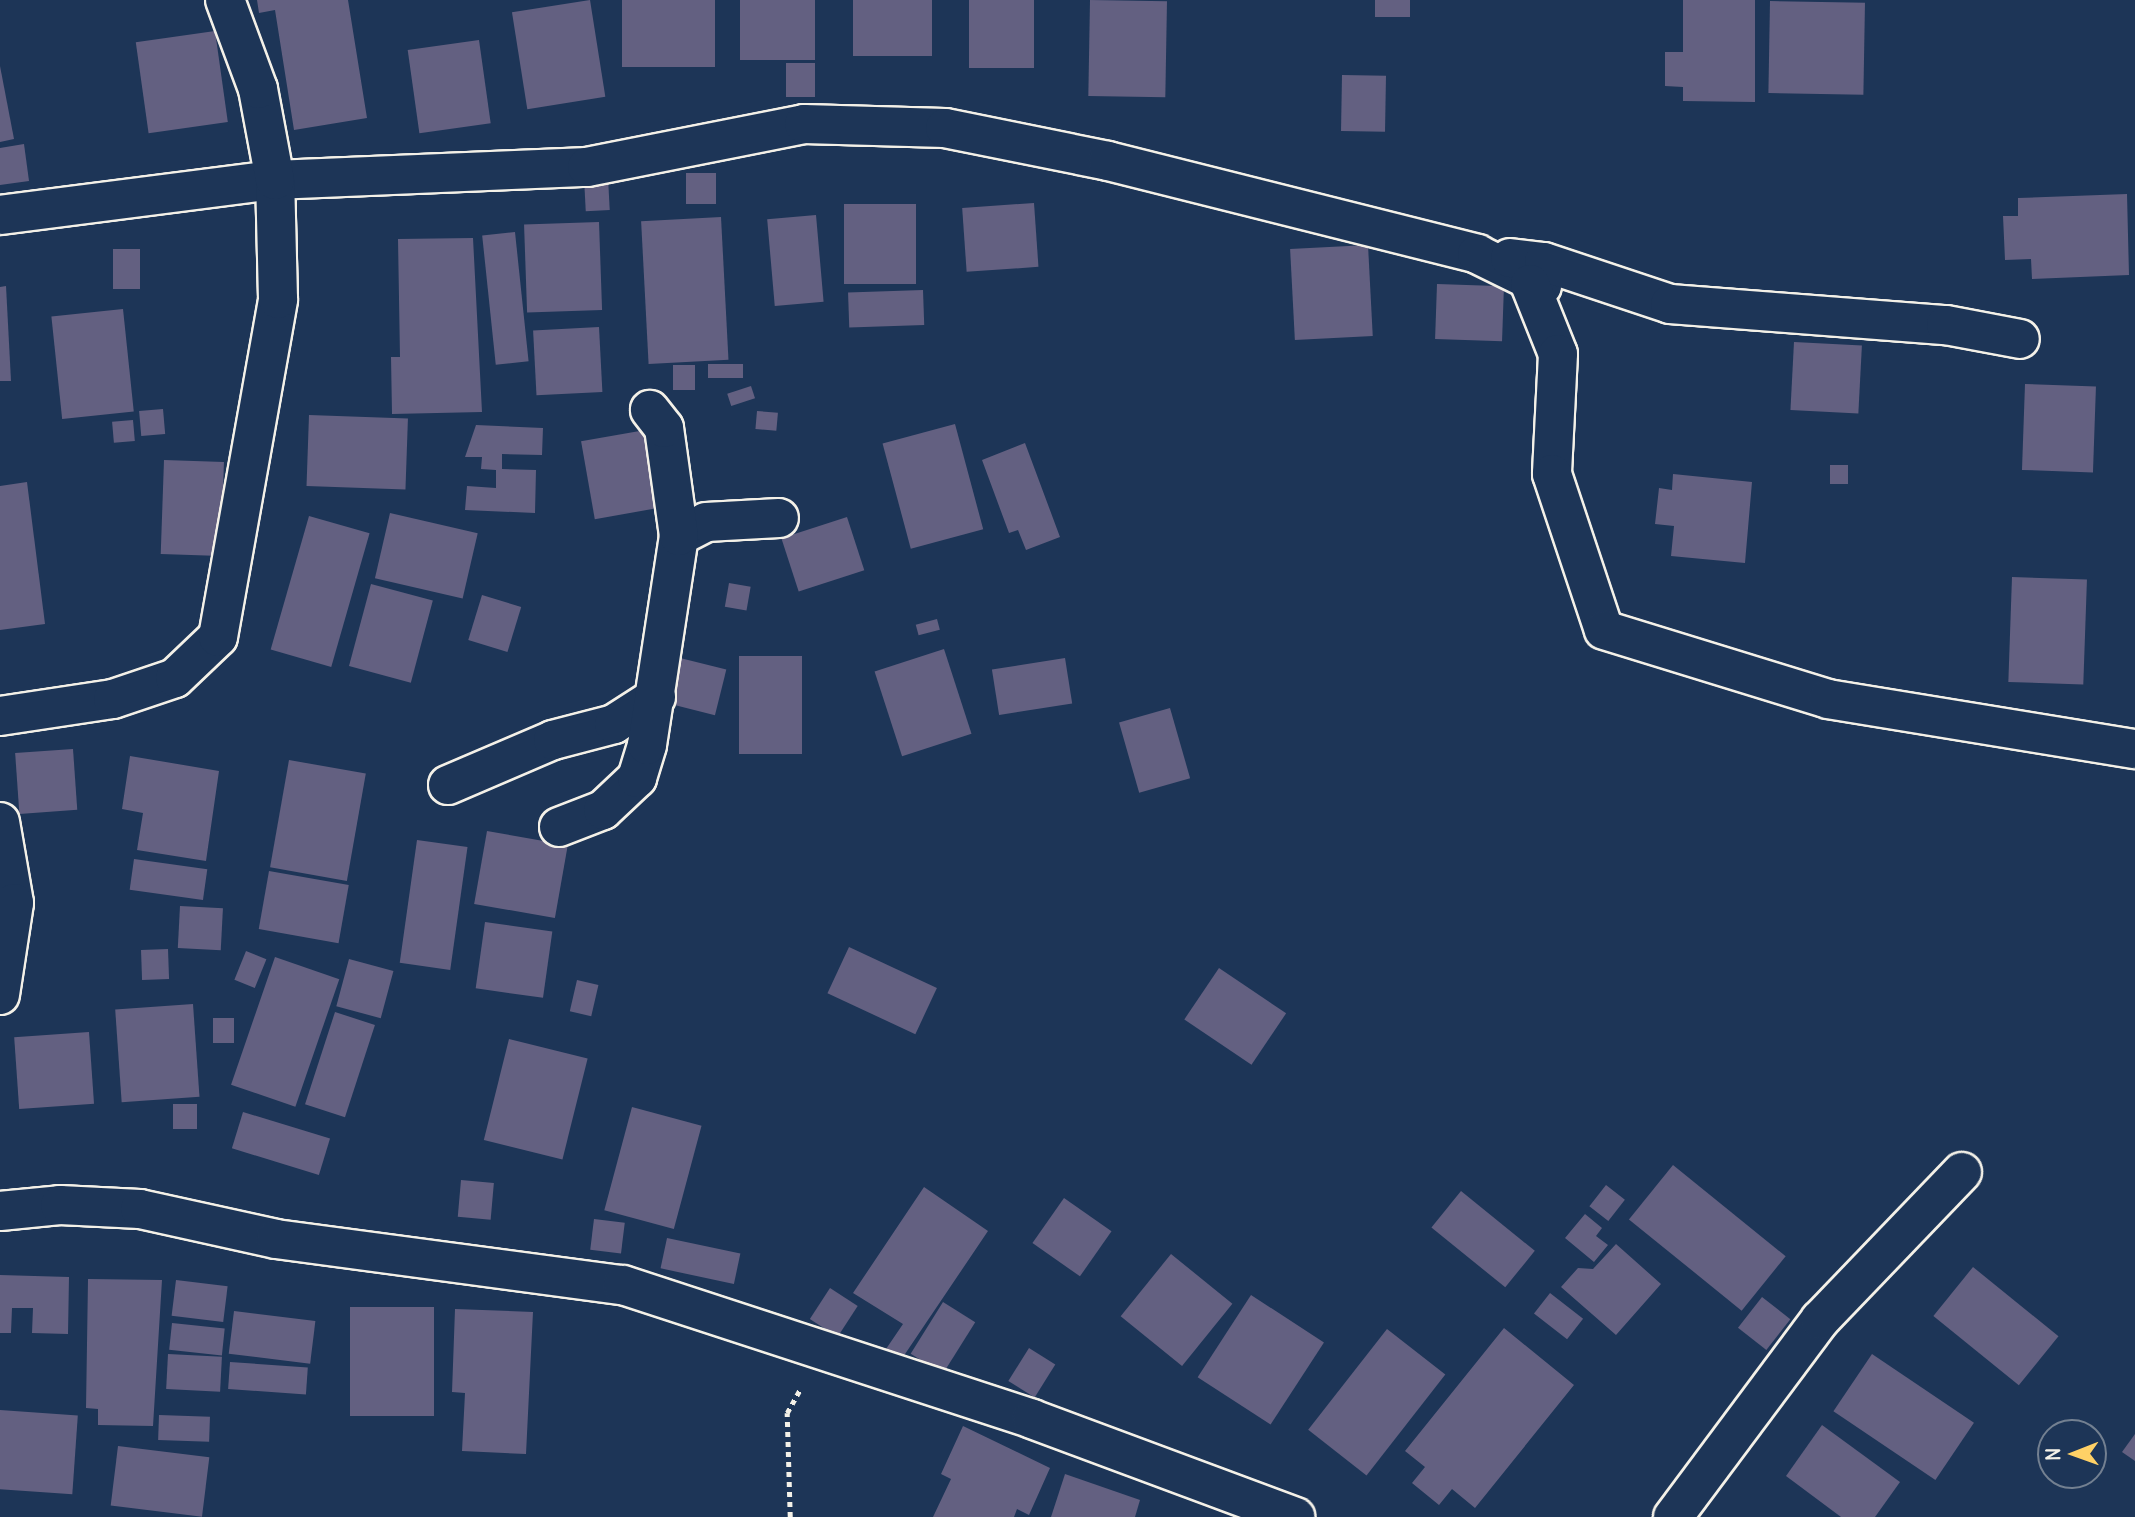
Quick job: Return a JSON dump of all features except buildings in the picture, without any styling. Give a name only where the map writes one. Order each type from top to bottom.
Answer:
[{"type":"street","points":[[0,716],[113,699],[175,678],[218,636],[278,299],[275,180],[258,89],[225,0]]},
{"type":"street","points":[[0,215],[275,180],[587,167],[804,124],[944,128],[1108,160],[1477,254],[1544,262],[1670,304],[1946,325],[2020,339]]},
{"type":"street","points":[[1477,254],[1542,286],[1530,284],[1558,354],[1552,474],[1604,630],[1828,699],[2135,749]]},
{"type":"street","points":[[559,827],[603,810],[637,778],[656,697],[679,536],[664,429],[650,410]]},
{"type":"street","points":[[679,536],[706,522],[779,518]]},
{"type":"street","points":[[448,785],[553,740],[614,724],[656,697]]},
{"type":"street","points":[[0,822],[14,902],[0,995]]},
{"type":"street","points":[[1673,1517],[1820,1320],[1962,1172]]},
{"type":"street","points":[[0,1212],[60,1205],[140,1209],[276,1239],[623,1285],[824,1348],[1294,1517]]},
{"type":"path","points":[[790,1517],[787,1413],[824,1348]]}]
